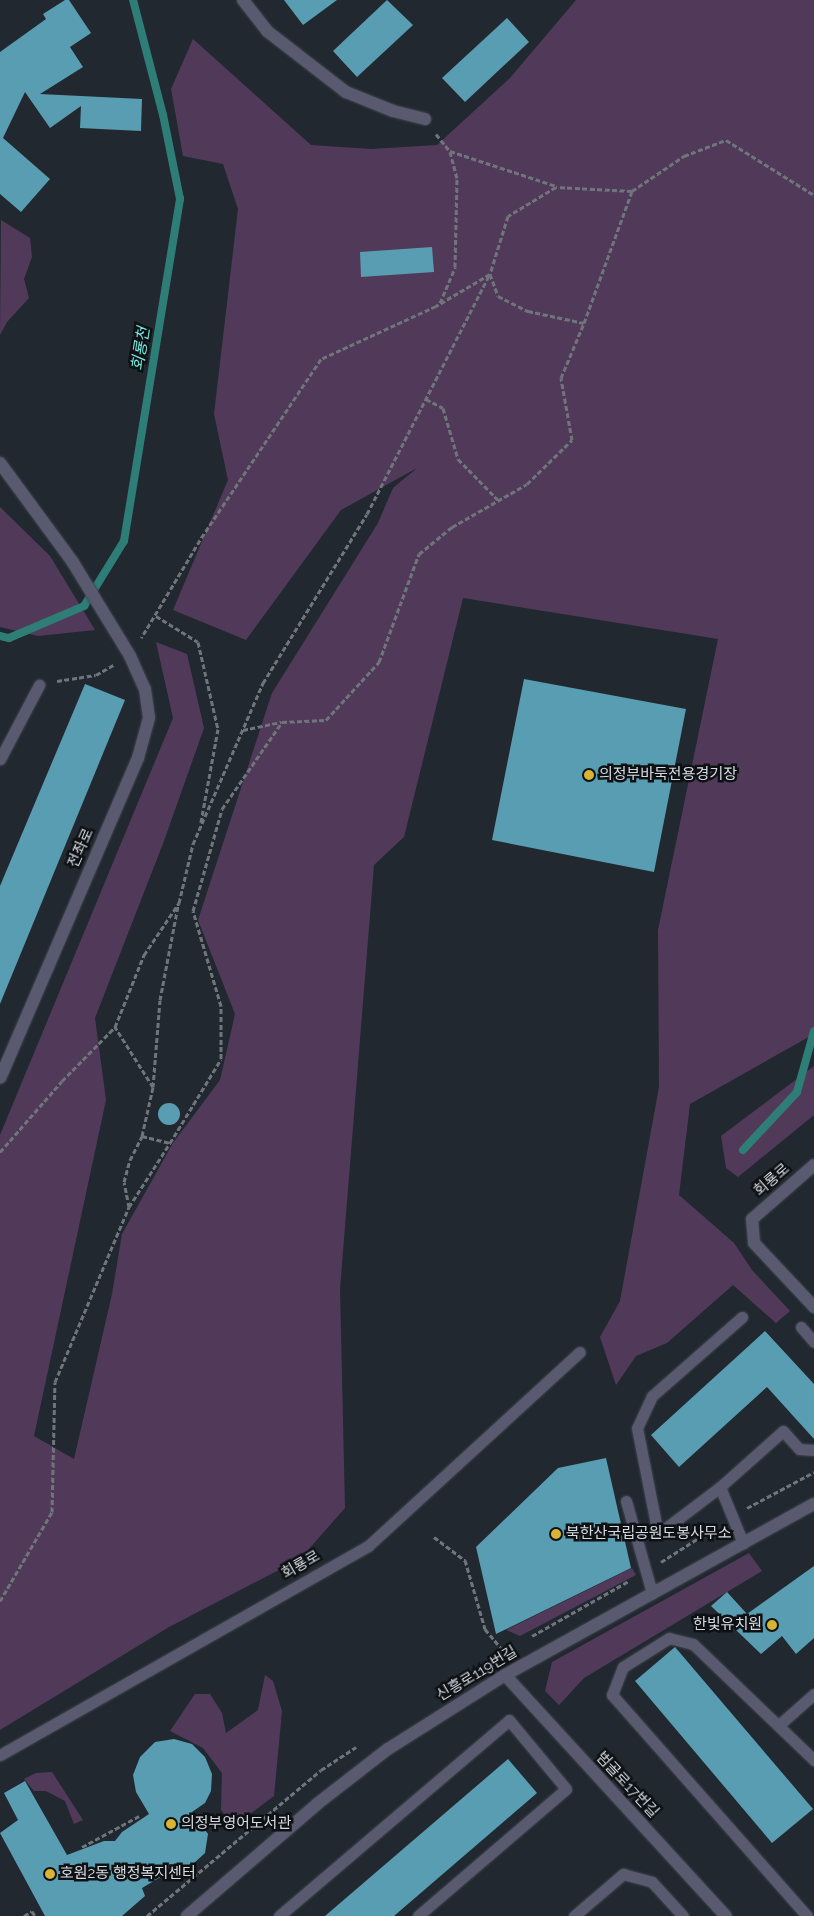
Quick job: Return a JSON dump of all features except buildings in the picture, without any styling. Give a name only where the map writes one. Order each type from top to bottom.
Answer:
[{"type":"street","points":[[243,0],[267,31],[346,92],[393,111],[425,119]]},
{"type":"street","name":"전좌로","points":[[0,464],[72,561],[130,656],[145,689],[149,718],[138,758],[0,1078]]},
{"type":"street","name":"회룡로","points":[[814,1165],[752,1219],[754,1243],[814,1307]]},
{"type":"street","name":"신흥로119번길","points":[[193,1914],[317,1804],[388,1749],[505,1675],[814,1504]]},
{"type":"street","name":"범골로17번길","points":[[505,1675],[726,1916]]},
{"type":"lane","points":[[0,758],[39,684]]},
{"type":"lane","points":[[742,1317],[652,1396],[637,1428],[658,1534],[720,1487],[783,1431],[799,1448],[814,1450]]},
{"type":"lane","points":[[801,1327],[814,1342]]},
{"type":"lane","name":"회룡로","points":[[0,1755],[368,1546],[580,1352]]},
{"type":"lane","points":[[720,1487],[743,1543]]},
{"type":"lane","points":[[626,1501],[652,1593]]},
{"type":"lane","points":[[807,1916],[612,1695],[623,1667],[669,1638],[693,1644],[814,1760]]},
{"type":"lane","points":[[778,1725],[814,1694]]},
{"type":"lane","points":[[279,1916],[509,1720],[566,1789],[418,1916]]},
{"type":"lane","points":[[574,1916],[623,1874],[652,1882],[683,1916]]},
{"type":"path","points":[[425,119],[450,151],[457,178],[455,267],[440,303]]},
{"type":"path","points":[[242,730],[282,722],[326,720],[380,662],[419,554],[452,527],[527,484],[572,440],[561,378],[584,323],[632,191],[684,156],[726,140],[814,196]]},
{"type":"path","points":[[450,151],[556,187],[632,191]]},
{"type":"path","points":[[199,829],[263,683],[367,514],[490,274],[508,216],[556,187]]},
{"type":"path","points":[[39,684],[96,675],[130,656],[156,616],[200,540],[321,359],[440,303],[490,274]]},
{"type":"path","points":[[490,274],[498,296],[528,311],[584,323]]},
{"type":"path","points":[[426,399],[443,408],[458,459],[498,500]]},
{"type":"path","points":[[129,1207],[124,1182],[142,1136],[152,1087],[160,1000],[179,903],[199,829],[218,729],[198,642],[156,616]]},
{"type":"path","points":[[0,1601],[52,1512],[55,1382],[129,1207],[221,1059],[221,1006],[193,911],[222,809],[282,722]]},
{"type":"path","points":[[0,1152],[62,1081],[115,1027],[144,955],[179,903]]},
{"type":"path","points":[[115,1027],[152,1087]]},
{"type":"path","points":[[142,1136],[170,1142]]},
{"type":"path","points":[[434,1537],[465,1560],[485,1629],[504,1652]]},
{"type":"path","points":[[146,1916],[321,1770]]},
{"type":"path","points":[[82,1847],[139,1816]]},
{"type":"path","points":[[24,1916],[32,1911],[35,1916]]},
{"type":"shaded area","points":[[576,0],[814,0],[814,1034],[690,1104],[679,1195],[734,1243],[752,1270],[790,1311],[776,1323],[733,1285],[667,1343],[636,1356],[616,1385],[600,1337],[620,1301],[659,1087],[658,930],[718,639],[463,598],[404,837],[374,865],[340,1289],[345,1508],[300,1559],[169,1627],[0,1730],[0,1135],[173,718],[156,642],[187,654],[204,728],[164,841],[95,1018],[106,1100],[34,1436],[74,1459],[112,1294],[122,1234],[173,1143],[220,1080],[235,1014],[198,920],[272,693],[378,523],[393,488],[417,468],[341,510],[246,640],[173,610],[228,480],[214,414],[238,209],[223,164],[183,156],[171,89],[193,39],[311,145],[371,149],[437,145],[510,78]]},
{"type":"shaded area","points":[[1,220],[30,238],[32,257],[24,279],[29,298],[7,322],[0,335]]},
{"type":"shaded area","points":[[0,507],[50,556],[95,630],[38,636],[0,627]]},
{"type":"shaded area","points":[[814,1066],[814,1115],[738,1177],[726,1168],[721,1136]]},
{"type":"shaded area","points":[[749,1553],[762,1571],[584,1678],[559,1705],[545,1691],[552,1662]]},
{"type":"shaded area","points":[[632,1568],[636,1575],[520,1636],[506,1630]]},
{"type":"shaded area","points":[[265,1675],[273,1681],[282,1711],[274,1796],[234,1826],[221,1810],[222,1773],[203,1748],[170,1731],[195,1694],[210,1694],[222,1713],[226,1733],[258,1710]]},
{"type":"shaded area","points":[[52,1772],[83,1820],[74,1824],[65,1801],[46,1791],[34,1791],[24,1779],[36,1773]]},
{"type":"waterway","name":"회룡천","points":[[0,636],[9,638],[84,606],[124,541],[180,199],[163,115],[133,0]]},
{"type":"waterway","points":[[743,1150],[797,1092],[814,1031]]},
{"type":"place","name":"의정부바둑전용경기장","points":[[589,775]]},
{"type":"place","name":"북한산국립공원도봉사무소","points":[[556,1534]]},
{"type":"place","name":"한빛유치원","points":[[772,1625]]},
{"type":"place","name":"의정부영어도서관","points":[[171,1824]]},
{"type":"place","name":"호원2동 행정복지센터","points":[[50,1874]]}]
